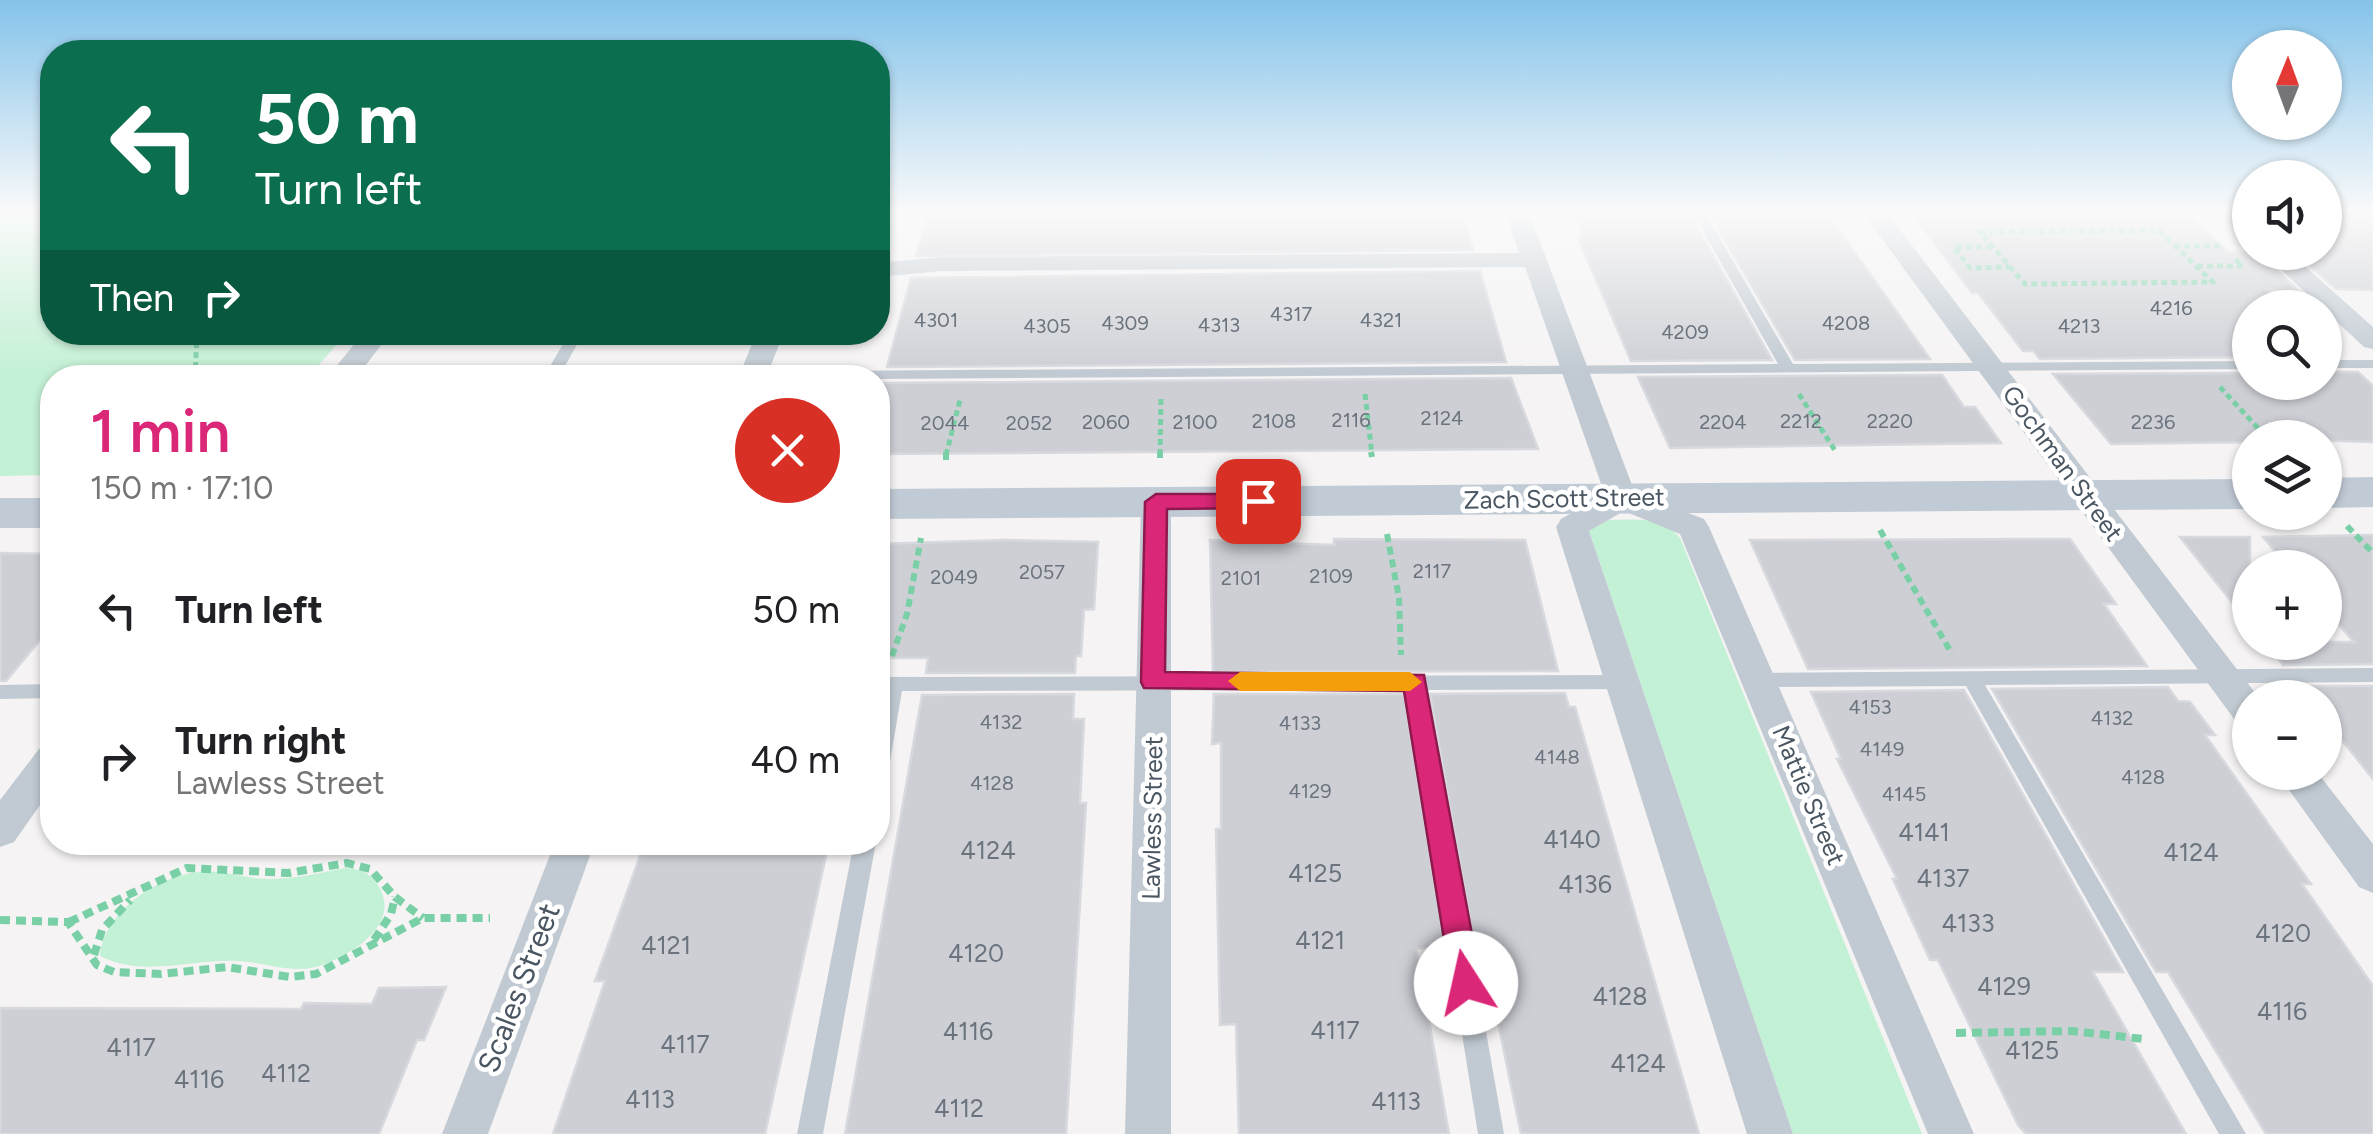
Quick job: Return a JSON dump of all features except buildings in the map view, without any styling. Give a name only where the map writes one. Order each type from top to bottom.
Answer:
[{"type":"street","points":[[890,269],[922,266]]},
{"type":"street","points":[[1536,266],[1622,498],[1572,526],[1626,682],[1770,1134]]},
{"type":"street","name":"Gochman Street","points":[[1917,266],[2232,689]]},
{"type":"street","points":[[2294,270],[2373,341]]},
{"type":"street","points":[[351,365],[367,345]]},
{"type":"street","name":"Zach Scott Street","points":[[890,503],[1158,480],[1622,498],[2232,494]]},
{"type":"street","name":"Lawless Street","points":[[1148,1134],[1158,480]]},
{"type":"street","name":"Mattie Street","points":[[1622,498],[1693,527],[1951,1134]]},
{"type":"street","points":[[0,513],[40,513]]},
{"type":"street","points":[[0,830],[40,776]]},
{"type":"street","points":[[2309,790],[2373,875]]},
{"type":"street","name":"Scales Street","points":[[465,1134],[570,855]]},
{"type":"lane","points":[[1729,266],[1789,370]]},
{"type":"lane","points":[[2342,364],[2373,364]]},
{"type":"lane","points":[[890,375],[2232,365]]},
{"type":"lane","points":[[1760,680],[2373,675]]},
{"type":"lane","points":[[1968,678],[2233,1134]]},
{"type":"lane","points":[[1408,682],[1491,1134]]},
{"type":"lane","points":[[890,684],[1626,682]]},
{"type":"lane","points":[[0,692],[40,691]]},
{"type":"lane","points":[[810,1134],[862,855]]},
{"type":"path","points":[[1968,266],[2010,267],[2025,284],[2213,282],[2196,266]]},
{"type":"path","points":[[2196,266],[2243,266]]},
{"type":"path","points":[[2208,366],[2227,397],[2249,420]]},
{"type":"path","points":[[1789,370],[1836,452]]},
{"type":"path","points":[[1361,372],[1372,457]]},
{"type":"path","points":[[1158,480],[1162,373]]},
{"type":"path","points":[[946,460],[946,441],[953,430],[965,374]]},
{"type":"path","points":[[2348,503],[2373,553]]},
{"type":"path","points":[[1879,529],[1968,678]]},
{"type":"path","points":[[1387,533],[1408,682]]},
{"type":"path","points":[[890,671],[907,614],[922,537]]},
{"type":"path","points":[[0,920],[68,922],[186,868],[288,874],[347,863],[370,869],[395,897],[423,918]]},
{"type":"path","points":[[94,955],[102,930],[138,892]]},
{"type":"path","points":[[369,946],[391,914],[395,897]]},
{"type":"path","points":[[68,922],[98,964],[114,972],[161,974],[227,967],[290,977],[316,974],[423,918],[490,918]]},
{"type":"path","points":[[1956,1033],[2072,1031],[2179,1040]]},
{"type":"green space","points":[[0,266],[40,266],[40,345],[336,345],[319,365],[40,365],[40,475],[0,476]]},
{"type":"green space","points":[[1608,520],[1656,522],[1680,538],[1922,1134],[1793,1134],[1589,531]]},
{"type":"green space","points":[[345,868],[364,872],[375,881],[384,898],[384,911],[373,933],[352,951],[328,963],[305,969],[237,961],[150,967],[100,956],[111,925],[122,911],[166,881],[199,872],[269,879]]},
{"type":"slow traffic","points":[[1240,681],[1410,682]]},
{"type":"route","points":[[1258,501],[1156,502],[1153,682],[1415,682],[1466,983]]}]
